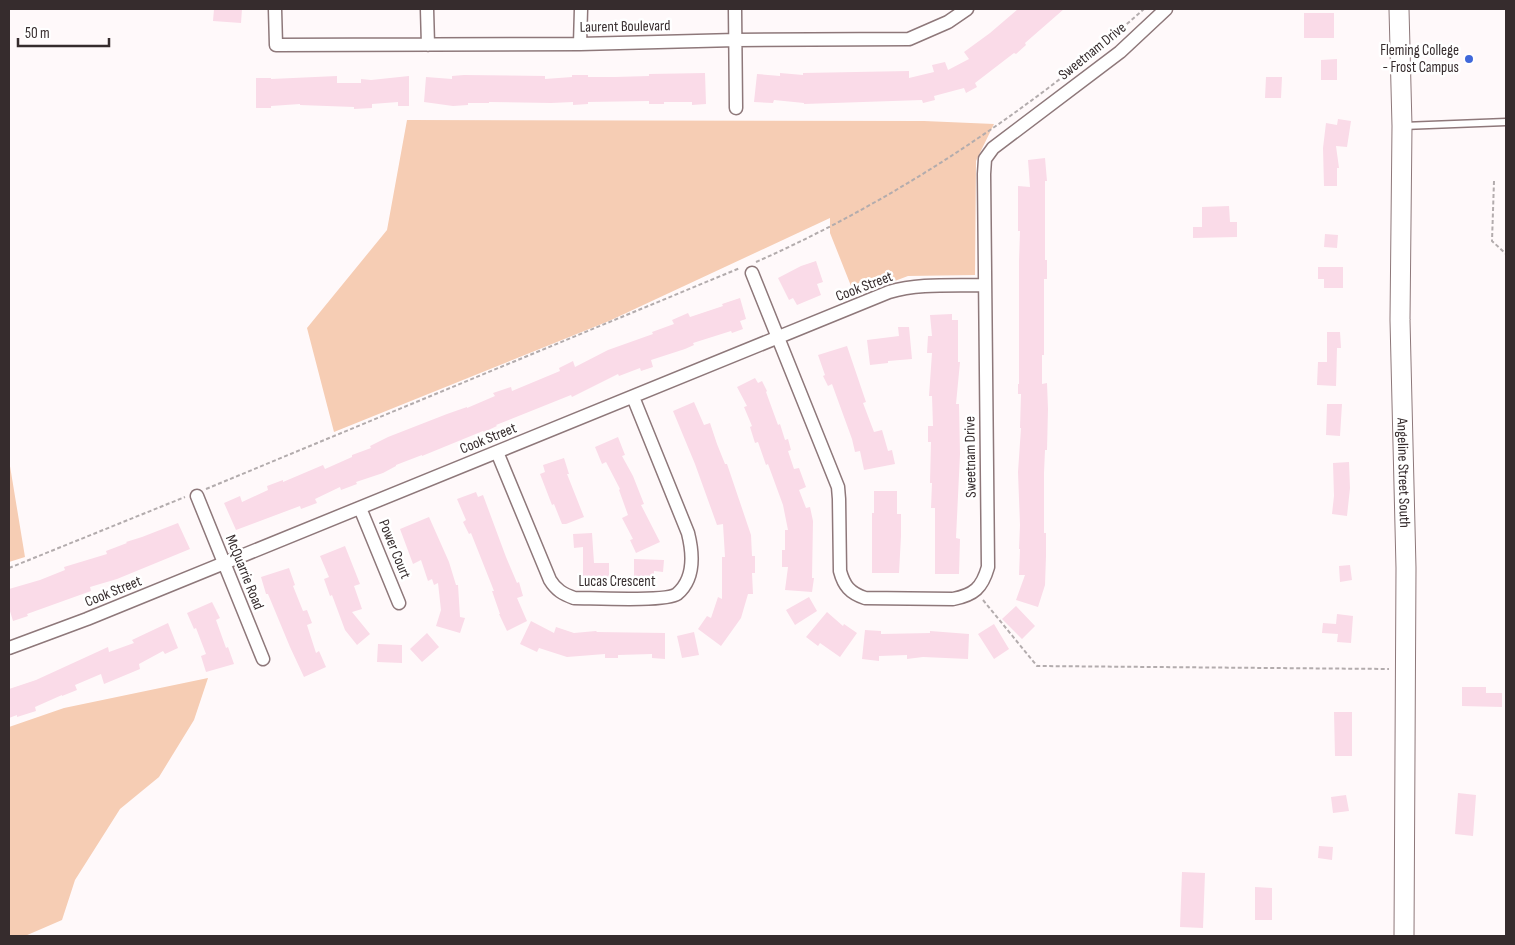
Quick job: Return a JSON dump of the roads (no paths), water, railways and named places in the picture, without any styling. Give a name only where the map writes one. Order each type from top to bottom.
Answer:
[{"type":"main road","name":"Angeline Street South","points":[[1399,9],[1402,126],[1400,320],[1406,568],[1404,936]]},
{"type":"street","name":"Laurent Boulevard","points":[[275,9],[276,45],[580,44],[736,40],[909,39],[948,22],[967,9]]},
{"type":"street","points":[[427,9],[428,45]]},
{"type":"street","points":[[580,44],[581,9]]},
{"type":"street","points":[[735,9],[736,108]]},
{"type":"street","name":"Sweetnam Drive","points":[[777,338],[838,488],[840,571],[842,580],[847,588],[865,598],[953,599],[965,597],[975,591],[984,581],[988,567],[984,174],[986,159],[993,148],[1120,52],[1166,9]]},
{"type":"street","points":[[747,269],[777,338]]},
{"type":"street","name":"Cook Street","points":[[9,648],[360,508],[889,292],[922,286],[985,285]]},
{"type":"street","name":"Lucas Crescent","points":[[497,452],[555,588],[563,594],[574,598],[660,598],[676,595],[685,585],[691,570],[691,544],[633,397]]},
{"type":"street","name":"McQuarrie Road","points":[[196,494],[263,659]]},
{"type":"street","name":"Power Court","points":[[360,508],[399,603]]},
{"type":"lane","points":[[1402,126],[1506,122]]},
{"type":"place","name":"Fleming College - Frost Campus","points":[[1469,59]]}]
